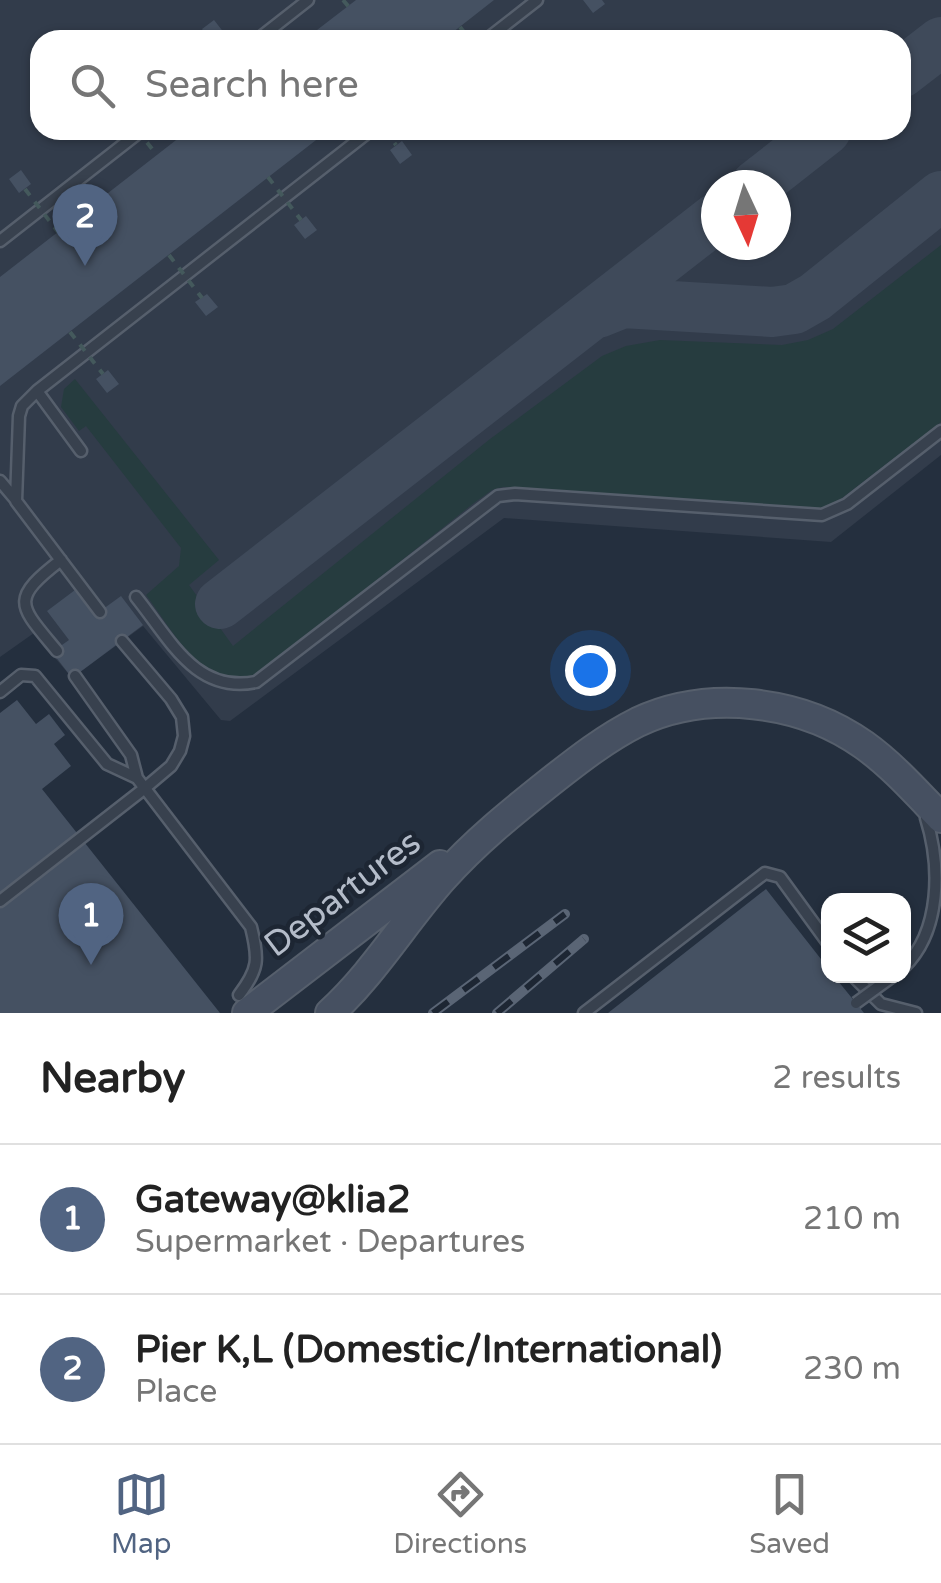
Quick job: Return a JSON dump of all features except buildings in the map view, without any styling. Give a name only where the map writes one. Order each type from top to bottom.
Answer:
[{"type":"main road","points":[[330,1013],[354,990],[414,912],[484,834],[617,733],[642,720],[695,705],[728,703],[784,710],[840,731],[884,760],[941,818]]},
{"type":"main road","name":"Departures","points":[[243,1004],[484,834]]},
{"type":"lane","points":[[270,30],[308,0]]},
{"type":"lane","points":[[499,30],[537,0]]},
{"type":"lane","points":[[0,241],[127,140]]},
{"type":"lane","points":[[16,501],[22,406],[357,140]]},
{"type":"lane","points":[[37,391],[80,451]]},
{"type":"lane","points":[[136,598],[202,676],[231,684],[256,682],[498,496],[515,494],[822,516],[847,504],[941,431]]},
{"type":"lane","points":[[0,481],[100,612]]},
{"type":"lane","points":[[57,652],[24,605],[25,592],[32,582],[61,560]]},
{"type":"lane","points":[[0,900],[172,766],[184,736],[182,717],[171,698],[122,641]]},
{"type":"lane","points":[[0,692],[21,675],[35,676],[107,764],[137,778]]},
{"type":"lane","points":[[76,676],[131,755],[137,778],[251,927],[257,951],[255,974],[243,1004]]},
{"type":"lane","points":[[884,760],[921,807],[929,824],[940,874],[932,929],[911,958]]},
{"type":"lane","points":[[584,1013],[766,873],[780,877],[821,933]]},
{"type":"lane","points":[[860,983],[880,1004],[916,1013]]},
{"type":"lane","points":[[856,1004],[884,983]]},
{"type":"path","points":[[343,0],[349,7]]},
{"type":"path","points":[[460,26],[463,30]]},
{"type":"path","points":[[147,140],[157,155]]},
{"type":"path","points":[[392,140],[396,145]]},
{"type":"path","points":[[268,177],[300,220]]},
{"type":"path","points":[[25,189],[58,232]]},
{"type":"path","points":[[169,255],[202,298]]},
{"type":"path","points":[[70,332],[103,374]]},
{"type":"shaded area","points":[[0,0],[941,0],[941,455],[831,542],[504,518],[230,721],[221,720],[143,626],[72,678],[34,633],[0,657]]},
{"type":"green space","points":[[941,245],[941,422],[833,505],[800,510],[503,487],[492,490],[262,671],[242,677],[225,676],[194,657],[146,595],[179,566],[181,548],[86,426],[79,431],[61,407],[64,389],[75,379],[219,560],[189,585],[233,646],[490,439],[602,356],[626,346],[660,340],[782,345],[808,340],[833,329]]},
{"type":"taxiway","points":[[911,65],[941,42]]},
{"type":"taxiway","points":[[775,170],[813,140]]},
{"type":"taxiway","points":[[598,313],[623,303],[772,312],[794,309],[815,297],[941,196]]},
{"type":"taxiway","points":[[220,604],[701,230]]},
{"type":"railway","points":[[433,1013],[565,914]]},
{"type":"railway","points":[[497,1013],[584,939]]},
{"type":"place","name":"Pier K,L (Domestic/International)","points":[[85,266]]},
{"type":"place","name":"Gateway@klia2","points":[[91,965]]}]
